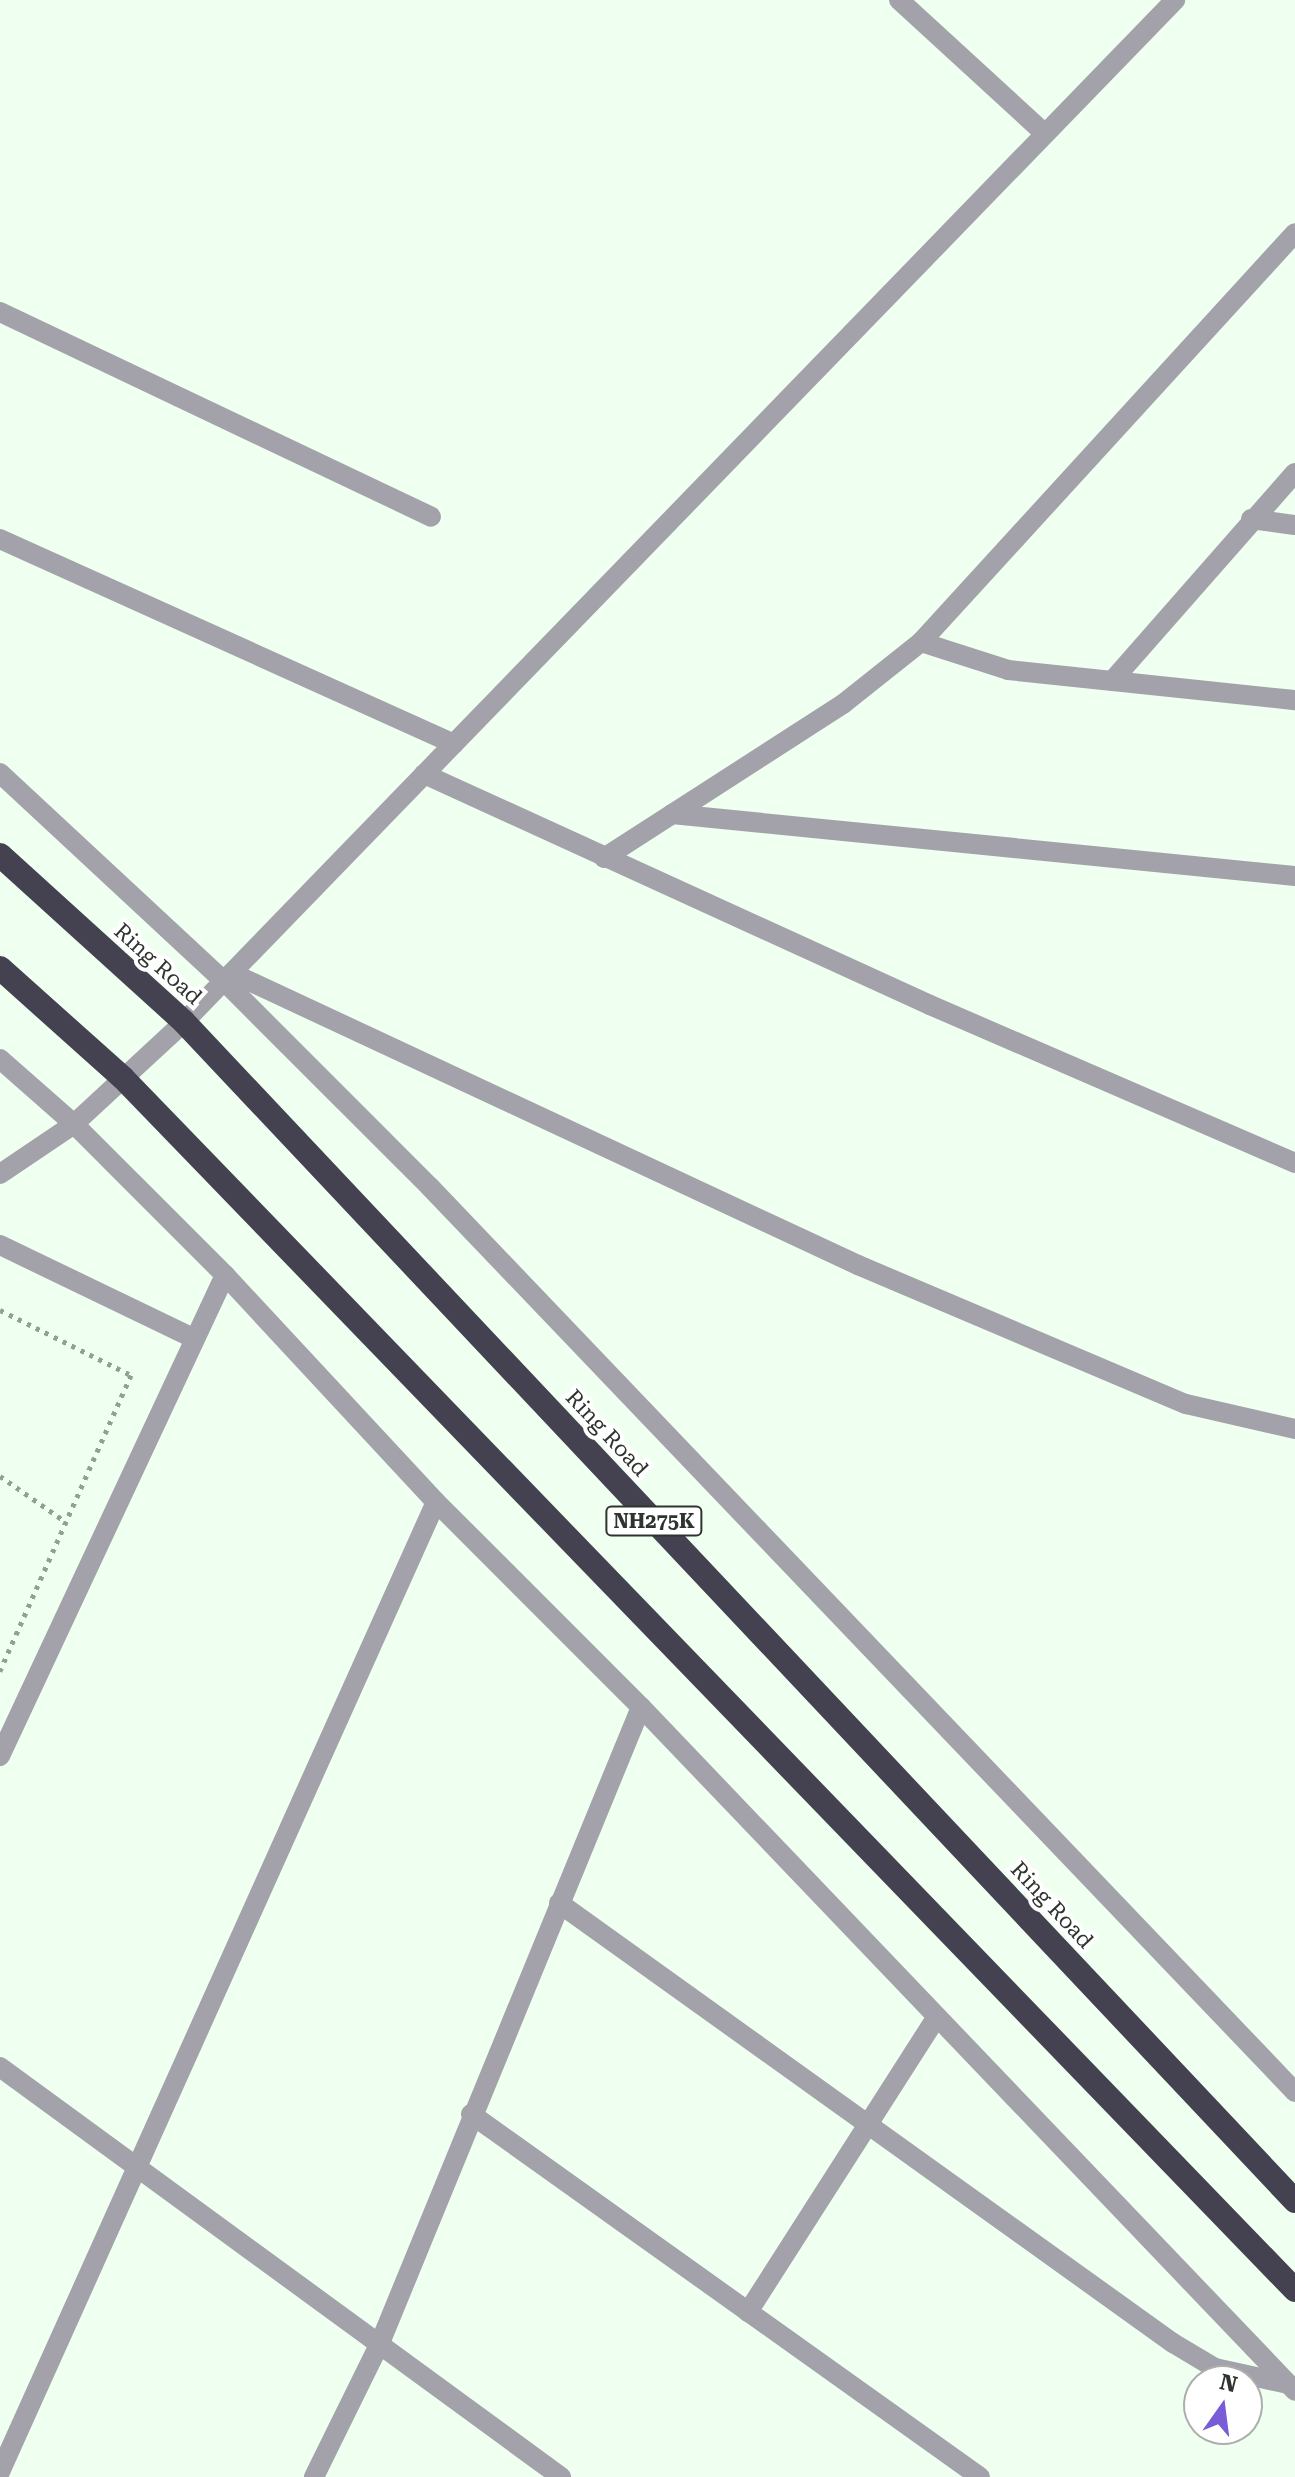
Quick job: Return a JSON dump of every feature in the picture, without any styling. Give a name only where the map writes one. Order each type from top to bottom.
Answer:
[{"type":"highway","name":"Ring Road","points":[[0,855],[184,1022],[1295,2201]]},
{"type":"highway","name":"NH275K","points":[[0,968],[123,1078],[1295,2290]]},
{"type":"street","points":[[899,0],[1045,134]]},
{"type":"street","points":[[0,1174],[74,1124],[184,1022],[1175,0]]},
{"type":"street","points":[[604,858],[843,704],[921,642],[1293,240]]},
{"type":"street","points":[[0,312],[431,517]]},
{"type":"street","points":[[1112,681],[1251,519],[1295,473]]},
{"type":"street","points":[[1251,519],[1295,525]]},
{"type":"street","points":[[0,539],[454,744]]},
{"type":"street","points":[[921,642],[1008,670],[1295,700]]},
{"type":"street","points":[[0,773],[228,977],[1295,2092]]},
{"type":"street","points":[[424,774],[604,858],[1295,1163]]},
{"type":"street","points":[[672,814],[1295,876]]},
{"type":"street","points":[[228,977],[858,1265],[1186,1404],[1295,1429]]},
{"type":"street","points":[[0,1059],[74,1124],[225,1275],[436,1502],[641,1707],[1292,2388]]},
{"type":"street","points":[[0,1245],[195,1339]]},
{"type":"street","points":[[0,1756],[225,1275]]},
{"type":"street","points":[[0,2472],[436,1502]]},
{"type":"street","points":[[314,2477],[380,2343],[471,2114],[641,1707]]},
{"type":"street","points":[[559,1903],[1173,2343],[1215,2368],[1292,2388]]},
{"type":"street","points":[[748,2312],[937,2017]]},
{"type":"street","points":[[0,2067],[561,2477]]},
{"type":"street","points":[[471,2114],[980,2477]]},
{"type":"path","points":[[0,1310],[131,1375],[3,1658],[0,1671]]},
{"type":"path","points":[[0,1476],[66,1522]]}]
